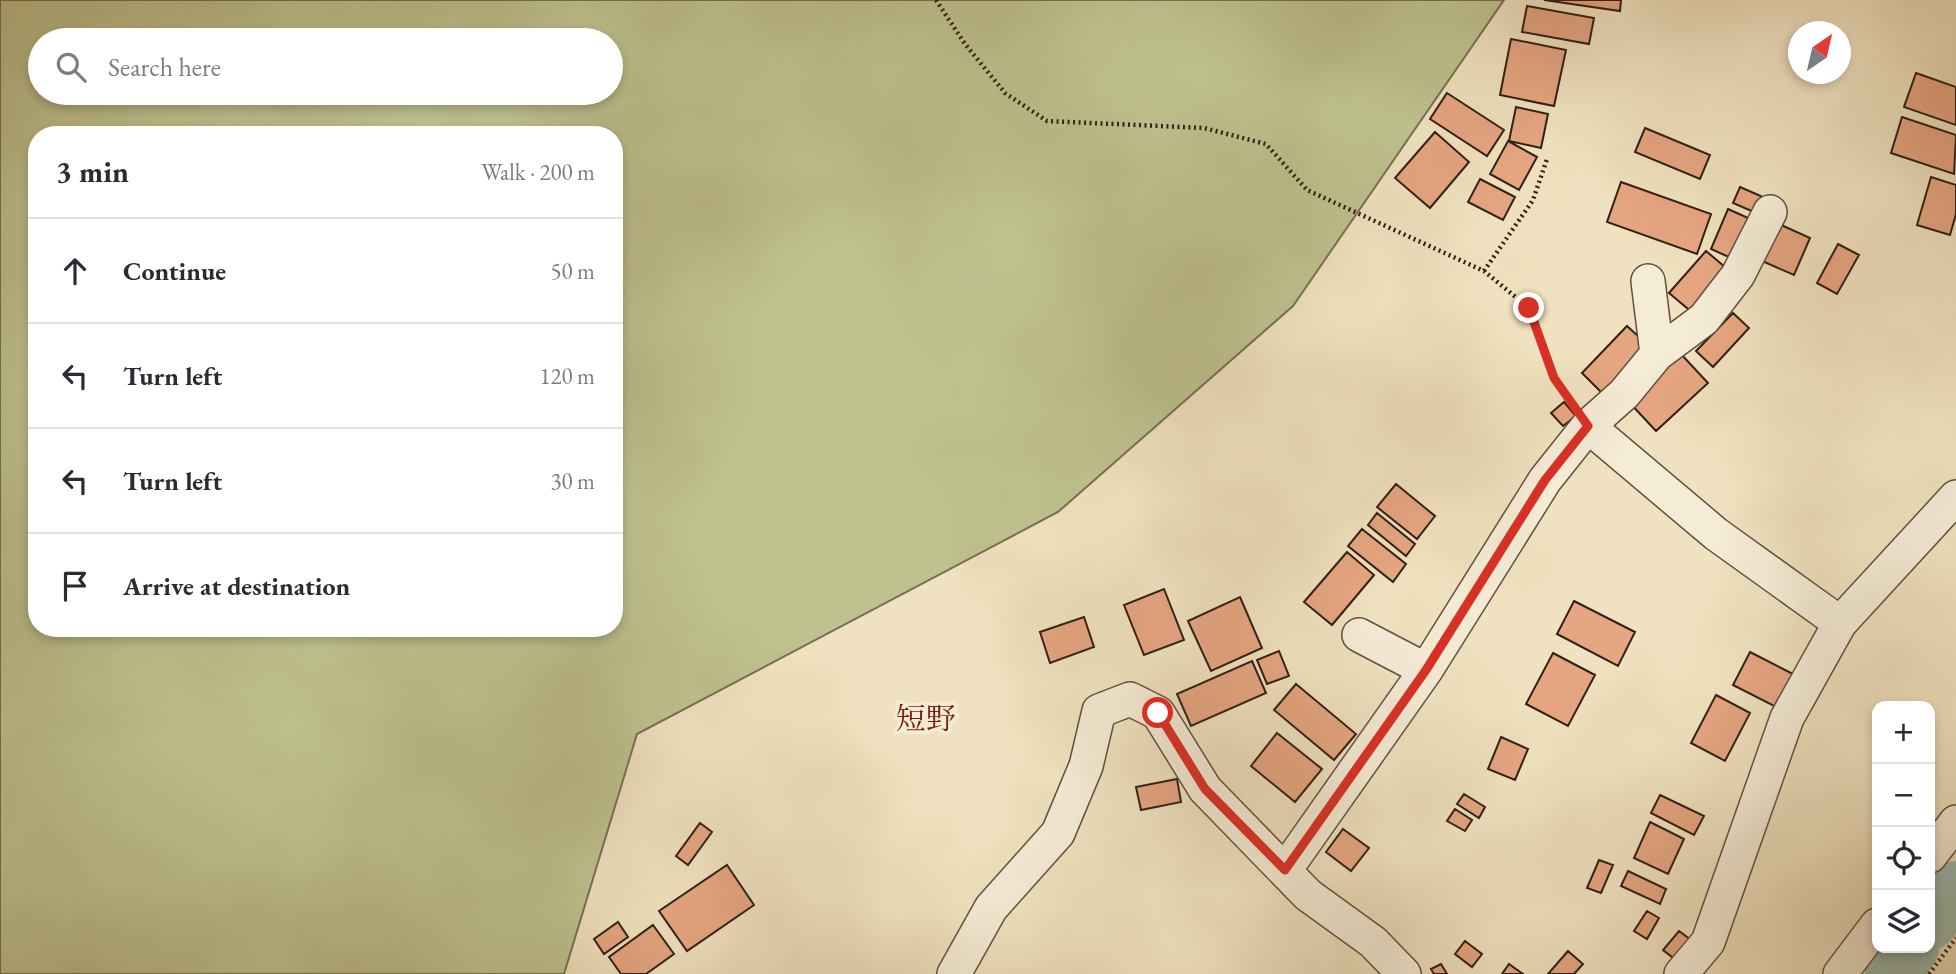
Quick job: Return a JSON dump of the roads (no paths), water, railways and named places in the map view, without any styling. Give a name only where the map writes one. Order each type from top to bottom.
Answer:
[{"type":"street","points":[[1285,870],[1426,670],[1545,480],[1588,426],[1624,394],[1657,354],[1704,319],[1738,275],[1770,212]]},
{"type":"street","points":[[1648,281],[1657,354]]},
{"type":"street","points":[[1588,426],[1716,534],[1840,623]]},
{"type":"street","points":[[1681,974],[1708,942],[1787,718],[1840,623],[1956,497]]},
{"type":"street","points":[[1359,635],[1426,670]]},
{"type":"street","points":[[954,974],[990,908],[1058,833],[1086,766],[1099,711],[1130,699],[1158,713],[1205,789],[1308,895],[1373,942],[1404,974]]},
{"type":"street","points":[[1935,849],[1956,822]]},
{"type":"street","points":[[1840,974],[1872,932]]},
{"type":"waterway","points":[[1935,916],[1956,888]]},
{"type":"waterway","points":[[1892,974],[1908,953]]},
{"type":"district","name":"短野","points":[[926,719]]}]
